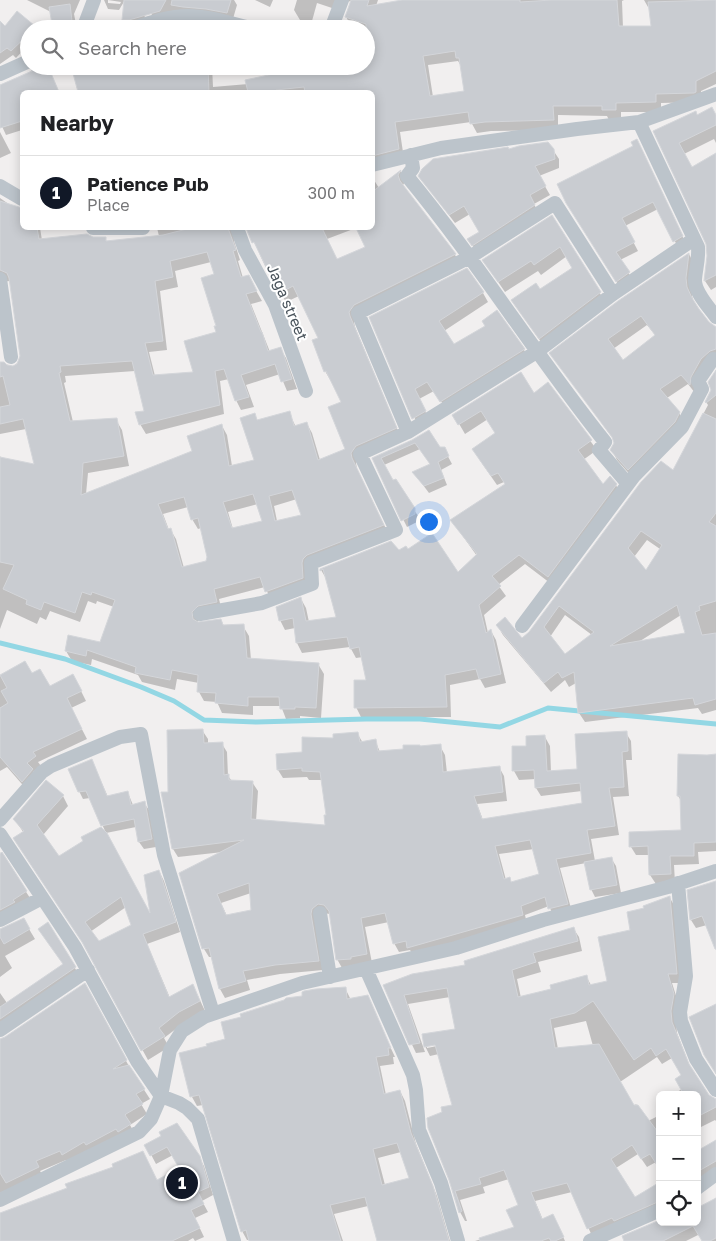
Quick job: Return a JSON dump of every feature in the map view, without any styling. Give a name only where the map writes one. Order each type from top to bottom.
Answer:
[{"type":"street","points":[[86,20],[94,0]]},
{"type":"street","points":[[334,20],[342,0]]},
{"type":"street","points":[[160,20],[188,16],[214,20]]},
{"type":"street","points":[[0,74],[20,65]]},
{"type":"street","points":[[375,164],[441,148],[639,122],[716,94]]},
{"type":"street","points":[[639,122],[698,247],[699,255],[695,281],[697,288],[716,317]]},
{"type":"street","points":[[411,155],[413,168],[407,176],[470,257],[570,398],[605,442],[599,450],[628,484]]},
{"type":"street","points":[[0,186],[20,198]]},
{"type":"street","points":[[408,432],[358,313],[470,257],[555,203],[613,294]]},
{"type":"street","name":"Jaga street","points":[[238,230],[245,250],[275,305],[306,391]]},
{"type":"street","points":[[200,614],[262,603],[312,584],[311,564],[396,530],[360,454],[408,432],[538,351],[613,294],[694,239]]},
{"type":"street","points":[[0,279],[11,357]]},
{"type":"street","points":[[522,626],[628,484],[682,427],[702,389],[698,381],[713,359],[716,360]]},
{"type":"street","points":[[0,820],[42,772],[51,766],[120,737],[141,734],[164,855],[213,1013]]},
{"type":"street","points":[[0,834],[74,946],[137,1061],[161,1096],[179,1103],[198,1119],[234,1241]]},
{"type":"street","points":[[0,1199],[139,1132],[151,1119],[161,1096],[170,1050],[182,1031],[204,1017],[302,983],[456,948],[543,920],[716,871]]},
{"type":"street","points":[[678,883],[686,976],[680,1012],[681,1021],[696,1059],[716,1090]]},
{"type":"street","points":[[0,920],[42,898]]},
{"type":"street","points":[[320,913],[330,977]]},
{"type":"street","points":[[366,969],[413,1075],[419,1130],[441,1183],[458,1241]]},
{"type":"street","points":[[0,1030],[88,970]]},
{"type":"street","points":[[701,1185],[716,1174]]},
{"type":"street","points":[[590,1241],[656,1212]]},
{"type":"building","points":[[124,0],[166,0],[160,11],[129,20],[122,20]]},
{"type":"building","points":[[172,0],[231,0],[227,13],[171,5]]},
{"type":"building","points":[[351,0],[369,0],[367,6],[402,0],[520,0],[520,2],[617,0],[619,26],[651,26],[648,2],[716,0],[716,71],[696,81],[696,92],[694,93],[656,94],[656,102],[616,103],[616,110],[602,110],[602,106],[553,106],[554,120],[470,124],[468,112],[395,122],[399,149],[375,155],[375,90],[305,90],[304,87],[276,90],[248,90],[245,80],[269,75],[375,75],[375,20],[354,20],[345,17]],"holes":[[[455,51],[456,58],[459,58],[464,91],[430,96],[423,56]]]},
{"type":"building","points":[[70,4],[72,20],[51,20],[49,7]]},
{"type":"building","points":[[17,11],[28,20],[20,20],[20,42],[11,51],[7,48],[0,53],[0,21],[5,26]]},
{"type":"building","points":[[23,75],[52,75],[58,90],[20,90],[20,122],[0,128],[0,85]]},
{"type":"building","points":[[73,75],[208,75],[209,90],[77,90]]},
{"type":"building","points":[[712,107],[716,115],[716,125],[679,143],[692,167],[716,153],[716,275],[704,281],[707,256],[706,244],[653,131],[696,111],[697,115]]},
{"type":"building","points":[[637,139],[683,236],[673,242],[653,202],[622,218],[635,242],[616,252],[630,272],[616,282],[566,203],[557,184],[633,146],[631,142]]},
{"type":"building","points":[[548,142],[554,149],[555,159],[535,166],[546,186],[530,195],[535,205],[472,246],[467,239],[479,232],[464,206],[449,215],[418,176],[422,169],[433,159]]},
{"type":"building","points":[[401,170],[398,175],[400,181],[456,254],[354,305],[349,312],[397,428],[356,446],[351,453],[384,525],[307,555],[302,563],[303,578],[265,592],[260,577],[214,589],[217,602],[198,606],[192,612],[193,619],[198,622],[221,619],[223,625],[244,624],[247,658],[319,663],[316,708],[295,707],[295,709],[280,709],[279,697],[248,697],[248,706],[215,703],[216,693],[197,692],[198,675],[172,670],[170,680],[135,673],[136,667],[87,650],[86,656],[65,651],[68,635],[100,642],[115,600],[92,592],[91,595],[82,592],[75,613],[44,602],[41,610],[26,604],[27,600],[3,589],[14,565],[0,562],[0,457],[34,464],[23,419],[0,424],[0,407],[10,405],[3,376],[0,377],[0,362],[13,366],[17,364],[20,356],[9,278],[7,273],[0,270],[0,201],[20,207],[20,230],[37,230],[39,239],[87,234],[93,237],[106,237],[106,241],[163,235],[183,230],[229,230],[236,250],[233,251],[241,277],[249,275],[257,291],[246,294],[268,351],[281,347],[292,379],[281,382],[275,364],[241,375],[249,397],[235,401],[224,369],[215,371],[220,405],[139,425],[135,412],[144,411],[132,361],[60,366],[61,372],[59,373],[70,421],[117,418],[124,456],[83,463],[81,495],[192,451],[187,436],[222,424],[229,466],[254,460],[240,418],[255,413],[257,420],[290,411],[294,426],[307,422],[318,460],[345,449],[328,407],[341,402],[326,371],[324,372],[312,340],[318,338],[293,286],[280,293],[247,230],[323,230],[337,259],[365,247],[357,230],[375,230],[375,190]],"holes":[[[207,252],[214,274],[201,278],[216,326],[214,326],[216,332],[184,341],[193,372],[153,375],[145,343],[163,341],[155,281],[173,277],[170,261]],[[292,490],[301,515],[275,521],[269,496]],[[253,494],[262,521],[232,528],[223,502]],[[184,497],[191,520],[198,518],[207,557],[206,561],[182,567],[171,528],[168,529],[158,504]]]},
{"type":"building","points":[[552,215],[601,292],[539,339],[511,300],[536,283],[540,289],[572,268],[560,247],[534,265],[531,261],[498,282],[482,260]]},
{"type":"building","points":[[689,253],[686,278],[687,287],[699,309],[709,322],[716,327],[716,349],[710,351],[701,359],[691,377],[690,385],[681,375],[660,389],[680,412],[675,422],[628,470],[610,450],[614,443],[612,437],[549,353],[618,301]],"holes":[[[641,316],[655,335],[623,360],[608,339]]]},
{"type":"building","points":[[467,268],[484,292],[439,321],[454,344],[485,326],[482,321],[497,310],[525,349],[440,402],[427,382],[415,389],[426,411],[412,419],[369,317]]},
{"type":"building","points":[[716,370],[716,395],[706,403],[711,390],[708,382]]},
{"type":"building","points":[[521,372],[534,393],[548,382],[592,440],[578,450],[603,484],[610,476],[617,484],[548,577],[519,555],[492,576],[501,586],[479,605],[486,633],[491,629],[501,674],[479,679],[476,669],[445,675],[447,707],[354,708],[354,680],[366,680],[359,647],[350,649],[347,637],[296,643],[293,618],[279,621],[276,607],[301,597],[306,621],[336,617],[323,569],[320,571],[320,569],[391,541],[399,550],[406,546],[408,549],[432,533],[458,572],[477,554],[450,520],[505,484],[498,473],[491,476],[472,449],[495,433],[481,411],[458,425],[452,415]]},
{"type":"building","points":[[703,413],[716,419],[716,513],[709,522],[716,526],[716,601],[699,606],[700,610],[695,612],[702,635],[716,633],[716,699],[695,705],[693,698],[578,713],[574,672],[562,678],[558,672],[544,683],[496,625],[505,617],[522,638],[529,632],[641,482],[661,461],[673,470]],"holes":[[[641,531],[662,545],[646,570],[628,548]],[[677,605],[685,633],[610,646]],[[559,606],[594,632],[565,654],[544,627]]]},
{"type":"building","points":[[429,430],[440,447],[445,447],[449,456],[438,462],[444,478],[424,486],[412,472],[430,464],[415,443],[381,458],[393,480],[396,479],[415,508],[415,514],[401,521],[372,458]]},
{"type":"building","points":[[25,661],[32,673],[40,669],[50,686],[73,674],[82,691],[67,698],[82,729],[33,752],[36,756],[27,763],[33,769],[22,782],[0,757],[0,708],[8,703],[1,691],[7,688],[0,675]]},
{"type":"building","points":[[203,729],[204,743],[223,742],[224,775],[229,774],[229,780],[253,781],[251,819],[325,825],[324,815],[326,815],[320,772],[302,771],[302,768],[277,770],[276,754],[302,752],[302,737],[333,738],[333,734],[358,732],[360,742],[376,739],[378,751],[403,749],[403,745],[441,744],[443,772],[500,766],[503,792],[474,796],[482,819],[582,803],[580,783],[535,788],[534,770],[512,771],[512,746],[526,746],[526,736],[545,735],[547,771],[577,769],[575,734],[627,731],[628,751],[622,752],[624,787],[609,788],[615,826],[587,830],[591,853],[556,859],[568,904],[548,909],[545,897],[521,906],[523,915],[407,948],[406,941],[393,944],[385,913],[361,918],[367,954],[351,957],[351,959],[336,960],[329,911],[324,905],[318,904],[312,909],[311,914],[319,961],[275,965],[243,971],[246,981],[219,989],[209,948],[202,949],[179,873],[244,840],[172,849],[161,792],[168,792],[167,730]],"holes":[[[530,840],[539,874],[511,882],[510,877],[504,879],[495,846]],[[249,883],[251,910],[226,915],[217,894]]]},
{"type":"building","points":[[678,754],[716,754],[716,842],[694,843],[694,856],[670,856],[671,874],[649,875],[648,846],[629,847],[629,832],[681,830],[680,796],[677,796]]},
{"type":"building","points":[[92,759],[107,796],[128,791],[131,805],[145,801],[152,839],[138,842],[134,819],[101,826],[86,791],[78,792],[68,769]]},
{"type":"building","points":[[46,780],[64,795],[37,825],[59,856],[83,841],[81,837],[101,827],[107,833],[150,913],[144,875],[159,870],[176,922],[143,934],[169,997],[193,984],[200,1001],[179,1012],[159,1028],[165,1036],[141,1051],[82,942],[13,838],[24,831],[13,819]],"holes":[[[121,897],[131,925],[99,941],[85,922]]]},
{"type":"building","points":[[2,852],[27,891],[13,900],[15,902],[0,910],[0,854]]},
{"type":"building","points":[[612,857],[617,885],[590,890],[584,862]]},
{"type":"building","points":[[716,881],[715,949],[702,916],[690,920],[687,890]]},
{"type":"building","points":[[670,896],[677,974],[668,974],[674,994],[671,1011],[672,1022],[689,1064],[709,1095],[716,1099],[716,1107],[701,1115],[701,1091],[682,1091],[675,1079],[681,1075],[666,1049],[656,1056],[651,1048],[634,1060],[593,1001],[575,1013],[550,1019],[555,1048],[599,1044],[634,1105],[638,1105],[656,1130],[656,1164],[650,1154],[641,1159],[632,1145],[611,1159],[635,1197],[656,1184],[656,1203],[614,1221],[612,1218],[587,1229],[567,1183],[531,1192],[542,1219],[553,1214],[564,1237],[555,1241],[551,1241],[549,1238],[541,1241],[480,1241],[479,1238],[514,1227],[506,1210],[518,1205],[504,1170],[479,1178],[481,1184],[455,1191],[462,1211],[459,1213],[449,1180],[428,1128],[427,1118],[442,1112],[441,1107],[452,1105],[435,1045],[424,1047],[422,1034],[455,1029],[447,988],[404,995],[420,1043],[409,1045],[383,985],[412,974],[465,965],[464,961],[574,927],[578,941],[533,953],[536,962],[512,970],[518,997],[551,989],[550,985],[587,975],[589,985],[607,981],[598,937],[630,930],[627,912],[644,908],[643,906]]},
{"type":"building","points":[[24,918],[30,929],[4,944],[0,937],[0,929]]},
{"type":"building","points":[[48,922],[76,967],[0,1019],[0,1007],[63,964],[38,929]]},
{"type":"building","points":[[85,983],[127,1060],[113,1069],[129,1065],[145,1089],[136,1094],[143,1104],[125,1115],[131,1124],[118,1132],[116,1129],[86,1145],[84,1142],[62,1155],[60,1151],[36,1161],[39,1167],[6,1183],[0,1173],[0,1039]]},
{"type":"building","points":[[346,987],[347,999],[368,995],[391,1048],[388,1048],[389,1055],[376,1057],[384,1094],[400,1090],[411,1133],[433,1186],[449,1241],[377,1241],[365,1197],[330,1205],[341,1241],[249,1241],[246,1230],[241,1232],[199,1095],[190,1097],[179,1053],[225,1039],[221,1022],[241,1017],[240,1014],[286,998],[302,996],[304,991]],"holes":[[[397,1143],[409,1178],[382,1185],[373,1149]]]},
{"type":"building","points":[[716,1004],[716,1074],[704,1055],[689,1017]]},
{"type":"building","points":[[177,1123],[200,1156],[209,1187],[198,1192],[204,1204],[191,1210],[200,1228],[172,1241],[0,1241],[0,1213],[67,1188],[65,1184],[113,1167],[112,1164],[143,1151],[157,1180],[179,1168],[167,1147],[150,1156],[144,1145],[161,1136],[159,1132]]},
{"type":"building","points":[[716,1140],[716,1161],[701,1170],[701,1149]]},
{"type":"building","points":[[716,1198],[716,1238],[710,1241],[702,1241],[693,1226],[701,1226],[701,1206]]},
{"type":"building","points":[[656,1222],[656,1226],[693,1226],[663,1241],[624,1241],[622,1236]]},
{"type":"waterway","points":[[0,643],[65,659],[141,687],[174,701],[204,720],[256,722],[420,719],[500,727],[548,708],[716,724]]},
{"type":"place","name":"Patience Pub","points":[[182,1183]]}]
